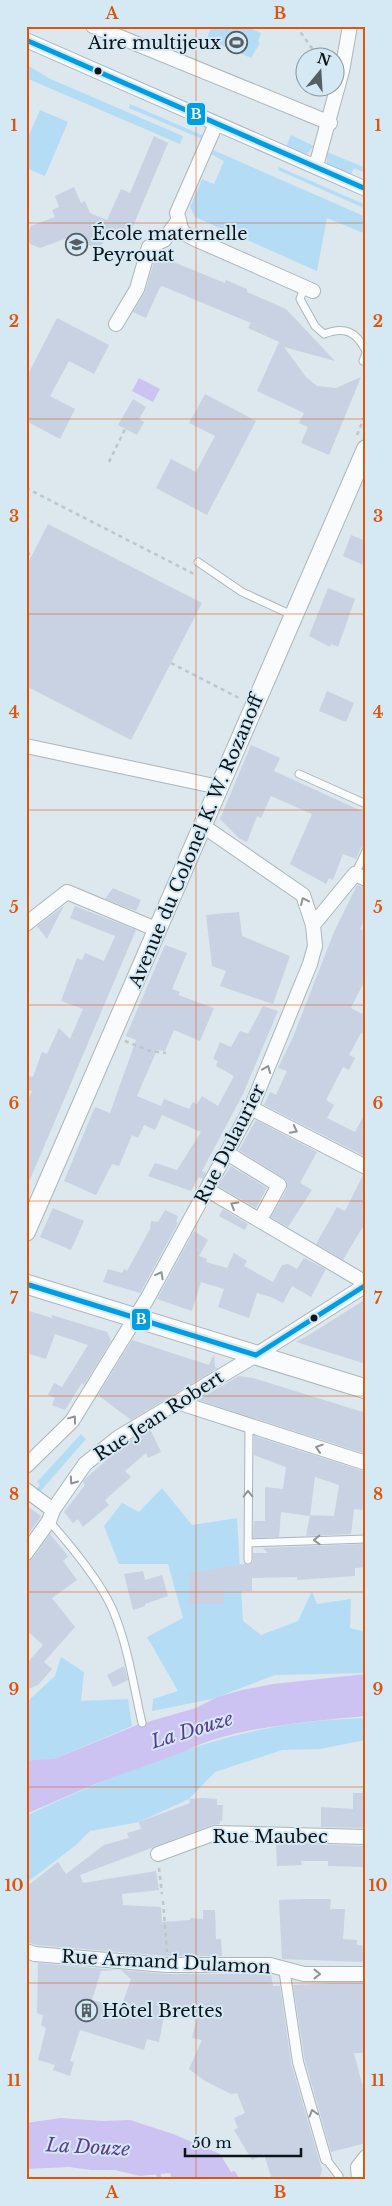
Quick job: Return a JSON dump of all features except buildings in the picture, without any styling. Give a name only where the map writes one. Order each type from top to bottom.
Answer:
[{"type":"main road","points":[[26,1284],[366,1389]]},
{"type":"street","points":[[93,26],[330,123]]},
{"type":"street","points":[[316,166],[330,123],[350,26]]},
{"type":"street","points":[[26,40],[366,189]]},
{"type":"street","points":[[216,124],[177,213],[182,232],[195,240],[308,290]]},
{"type":"street","points":[[116,324],[137,289],[149,248],[164,240],[178,222]]},
{"type":"street","name":"Avenue du Colonel K. W. Rozanoff","points":[[26,1232],[366,449]]},
{"type":"street","points":[[26,746],[219,787]]},
{"type":"street","points":[[203,826],[302,895],[314,925],[360,876]]},
{"type":"street","points":[[26,924],[67,892],[158,930]]},
{"type":"street","name":"Rue Dulaurier","points":[[26,1466],[72,1422],[136,1317],[208,1190],[251,1108],[310,964],[315,946],[314,925]]},
{"type":"street","points":[[251,1108],[366,1167]]},
{"type":"street","points":[[227,1153],[279,1185],[260,1220]]},
{"type":"street","points":[[208,1190],[366,1284]]},
{"type":"street","name":"Rue Jean Robert","points":[[26,1553],[84,1464],[119,1437],[256,1355],[366,1284]]},
{"type":"street","points":[[177,1402],[366,1463]]},
{"type":"street","points":[[26,1490],[51,1516]]},
{"type":"street","name":"Rue Maubec","points":[[158,1854],[214,1833],[366,1837]]},
{"type":"street","name":"Rue Armand Dulamon","points":[[26,1951],[35,1954],[168,1965],[270,1965],[304,1974],[366,1974]]},
{"type":"street","points":[[284,1968],[298,2062],[326,2159]]},
{"type":"street","points":[[360,2180],[358,2167],[366,2157]]},
{"type":"lane","points":[[308,290],[300,299],[315,326],[324,334],[336,329],[345,330],[360,339],[366,352],[363,362]]},
{"type":"lane","points":[[198,562],[242,592],[294,617]]},
{"type":"lane","points":[[299,774],[366,804]]},
{"type":"lane","points":[[360,876],[366,851]]},
{"type":"lane","points":[[248,1560],[249,1426]]},
{"type":"lane","points":[[51,1516],[94,1578],[116,1617],[128,1657],[142,1722]]},
{"type":"lane","points":[[248,1543],[366,1539]]},
{"type":"lane","points":[[326,2159],[339,2176],[339,2180]]},
{"type":"path","points":[[296,26],[312,48]]},
{"type":"path","points":[[109,462],[125,429]]},
{"type":"path","points":[[26,488],[195,575]]},
{"type":"path","points":[[171,663],[243,700]]},
{"type":"path","points":[[120,1040],[150,1051],[166,1053]]},
{"type":"path","points":[[158,1854],[162,1894]]},
{"type":"path","points":[[163,1901],[168,1965]]},
{"type":"shaded area","name":"Aire multijeux","points":[[211,26],[245,26],[261,33],[258,42],[260,43],[251,58],[207,39]]},
{"type":"shaded area","points":[[26,64],[48,78],[183,136],[180,144],[26,78]]},
{"type":"shaded area","points":[[130,104],[202,135],[202,139],[129,108]]},
{"type":"shaded area","points":[[40,110],[68,122],[45,176],[26,168],[26,142]]},
{"type":"shaded area","points":[[291,135],[314,146],[306,155],[285,149]]},
{"type":"shaded area","points":[[213,150],[366,217],[366,234],[327,218],[317,271],[195,217],[190,207],[202,179],[214,184],[224,161],[211,154]]},
{"type":"shaded area","points":[[327,152],[366,168],[366,173],[354,168],[350,176],[327,164]]},
{"type":"shaded area","points":[[279,167],[366,205],[366,209],[278,170]]},
{"type":"shaded area","points":[[81,1434],[86,1439],[38,1494],[34,1491],[40,1485],[37,1482]]},
{"type":"shaded area","points":[[162,1488],[192,1525],[237,1518],[243,1621],[261,1635],[298,1621],[312,1591],[317,1604],[351,1599],[350,1628],[366,1632],[366,1673],[275,1675],[212,1699],[152,1711],[153,1699],[178,1691],[147,1637],[183,1618],[168,1564],[119,1564],[104,1526],[122,1503],[139,1512]]},
{"type":"shaded area","points":[[61,1657],[84,1672],[81,1701],[128,1699],[132,1726],[54,1759],[26,1762],[26,1697],[29,1700],[55,1676]]},
{"type":"shaded area","points":[[366,1718],[366,1740],[320,1749],[282,1750],[215,1772],[189,1799],[139,1822],[90,1831],[76,1845],[29,1881],[26,1877],[26,1816],[112,1777],[203,1744],[276,1727],[327,1720]]},
{"type":"water","points":[[139,378],[160,389],[153,402],[132,391]]},
{"type":"water","name":"La Douze","points":[[366,1674],[366,1716],[273,1726],[226,1736],[95,1784],[26,1814],[26,1763],[33,1760],[54,1759],[137,1725],[196,1708],[217,1697],[242,1690],[273,1684]]},
{"type":"water","name":"La Douze","points":[[61,2118],[103,2121],[130,2120],[173,2134],[220,2154],[231,2172],[235,2171],[240,2180],[172,2180],[170,2173],[140,2176],[115,2170],[91,2170],[69,2167],[26,2169],[26,2123]]},
{"type":"waterway","points":[[157,2170],[160,2180]]},
{"type":"transit line","name":"B","points":[[26,40],[366,189]]},
{"type":"transit line","name":"B","points":[[26,1284],[256,1355]]},
{"type":"transit line","name":"B","points":[[256,1355],[366,1285]]},
{"type":"place","name":"Aire multijeux","points":[[237,43]]},
{"type":"place","name":"École maternelle Peyrouat","points":[[76,244]]},
{"type":"place","name":"Hôtel Brettes","points":[[86,2011]]}]
